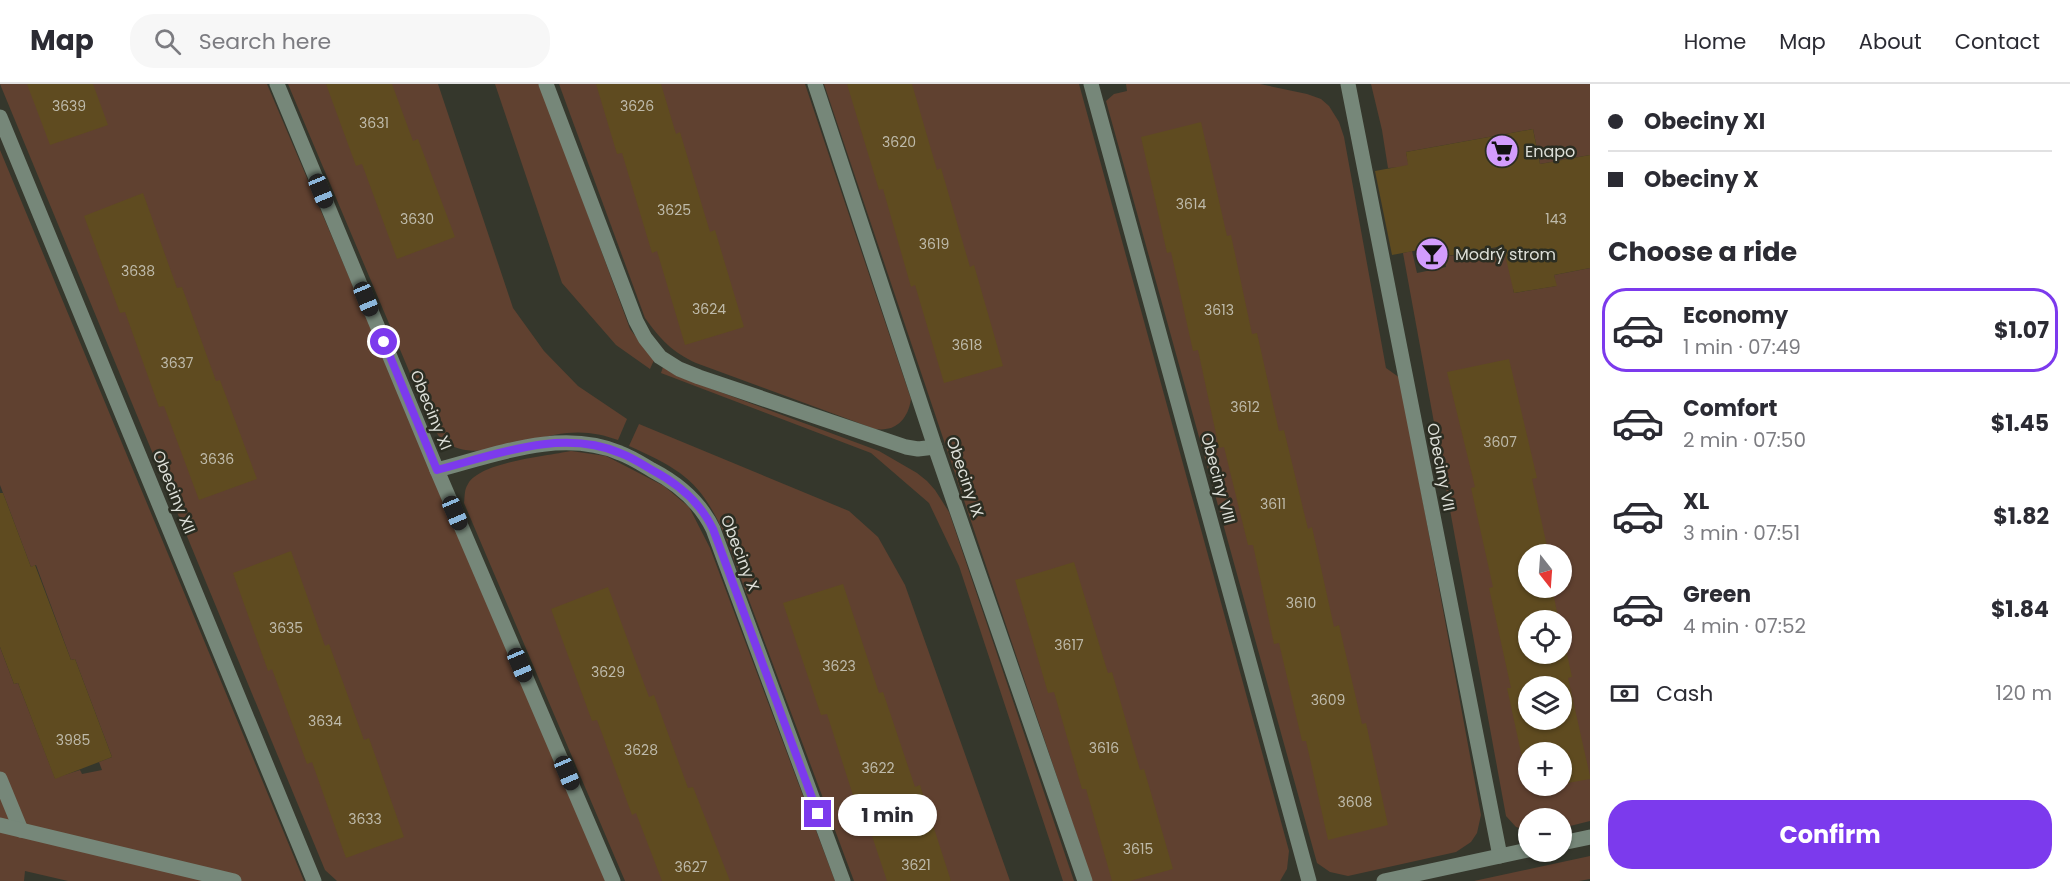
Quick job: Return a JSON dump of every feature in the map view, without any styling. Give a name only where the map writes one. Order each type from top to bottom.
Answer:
[{"type":"street","name":"Obeciny XI","points":[[277,84],[437,470],[614,881]]},
{"type":"street","points":[[546,84],[636,321],[645,338],[660,357],[699,377],[906,447],[935,447]]},
{"type":"street","name":"Obeciny IX","points":[[815,84],[935,447],[1085,881]]},
{"type":"street","name":"Obeciny VIII","points":[[1091,84],[1309,881]]},
{"type":"street","name":"Obeciny VII","points":[[1348,84],[1500,856]]},
{"type":"street","name":"Obeciny XII","points":[[0,117],[314,881]]},
{"type":"street","name":"Obeciny X","points":[[437,470],[530,446],[558,442],[581,443],[619,452],[669,479],[695,500],[706,513],[713,529],[843,881]]},
{"type":"street","points":[[0,779],[21,830]]},
{"type":"street","points":[[0,825],[234,881]]},
{"type":"street","points":[[1572,841],[1590,837]]},
{"type":"street","points":[[1383,881],[1518,852]]},
{"type":"shaded area","points":[[0,84],[267,84],[606,881],[337,881],[325,870]]},
{"type":"shaded area","points":[[288,84],[438,84],[513,308],[544,351],[578,386],[627,419],[618,440],[574,432],[505,447],[473,451],[458,448],[440,438],[431,423]]},
{"type":"shaded area","points":[[495,84],[540,84],[630,329],[654,360],[650,369],[616,345],[562,283]]},
{"type":"shaded area","points":[[559,84],[805,84],[911,399],[907,413],[900,423],[889,428],[875,429],[696,363],[661,339],[645,318]]},
{"type":"shaded area","points":[[824,84],[1079,84],[1289,851],[1287,869],[1280,881],[1092,881]]},
{"type":"shaded area","points":[[1126,84],[1260,84],[1321,99],[1329,106],[1339,122],[1344,137],[1386,368],[1400,378],[1481,815],[1477,833],[1471,842],[1456,852],[1348,876],[1330,872],[1317,863],[1106,101],[1114,94],[1127,91]]},
{"type":"shaded area","points":[[1371,84],[1590,84],[1590,155],[1540,164],[1533,129],[1406,152],[1409,167],[1388,168]]},
{"type":"shaded area","points":[[0,150],[304,881],[68,881],[25,871],[24,881],[0,881],[0,647],[14,684],[18,683],[55,778],[80,770],[82,774],[102,770],[99,762],[112,757],[75,659],[71,660],[36,565],[31,567],[0,485]]},
{"type":"shaded area","points":[[1513,245],[1520,286],[1513,288],[1514,293],[1556,286],[1554,275],[1590,268],[1590,821],[1572,826],[1572,808],[1518,808],[1518,828],[1506,816],[1403,253],[1412,251],[1417,273],[1446,267],[1444,257]]},
{"type":"shaded area","points":[[663,367],[677,376],[879,451],[917,473],[935,490],[949,512],[1074,881],[1063,881],[959,566],[929,503],[871,453],[661,373]]},
{"type":"shaded area","points":[[639,424],[849,511],[878,537],[905,585],[1010,881],[854,881],[725,536],[707,502],[688,479],[663,462],[629,446]]},
{"type":"shaded area","points":[[571,451],[606,456],[664,486],[689,507],[710,548],[835,881],[625,881],[464,503],[468,484],[475,476],[486,470],[515,461]]},
{"type":"shaded area","points":[[1590,856],[1590,879],[1579,881],[1474,881],[1562,862],[1572,862],[1572,860]]},
{"type":"building","points":[[27,84],[93,84],[108,125],[50,145]]},
{"type":"building","points":[[326,84],[392,84],[413,141],[418,139],[455,237],[397,259],[362,164],[356,166]]},
{"type":"building","points":[[596,84],[661,84],[676,134],[680,132],[710,232],[715,230],[744,327],[685,345],[657,251],[652,253],[622,153],[617,154]]},
{"type":"building","points":[[847,84],[912,84],[937,170],[941,168],[970,267],[974,265],[1003,366],[944,383],[915,285],[911,287],[883,189],[879,190]]},
{"type":"building","points":[[1201,122],[1227,236],[1231,235],[1252,334],[1257,333],[1279,431],[1284,430],[1308,529],[1312,527],[1334,627],[1339,625],[1362,724],[1366,723],[1388,825],[1328,840],[1306,741],[1302,741],[1279,643],[1274,644],[1253,545],[1248,545],[1224,447],[1219,448],[1198,350],[1193,351],[1171,252],[1167,253],[1141,137]]},
{"type":"building","points":[[1533,129],[1540,164],[1590,155],[1590,268],[1554,275],[1557,286],[1514,293],[1503,246],[1425,260],[1424,249],[1392,255],[1375,171],[1408,165],[1406,152]]},
{"type":"building","points":[[143,193],[177,288],[182,287],[216,381],[220,380],[257,479],[199,500],[164,406],[159,407],[125,312],[120,313],[84,216]]},
{"type":"building","points":[[1509,359],[1537,478],[1532,479],[1547,544],[1518,544],[1518,598],[1554,598],[1557,610],[1518,610],[1518,664],[1569,664],[1572,676],[1518,676],[1518,730],[1572,730],[1572,696],[1590,779],[1572,782],[1572,742],[1519,742],[1507,688],[1511,688],[1489,588],[1493,587],[1471,488],[1475,487],[1447,372]]},
{"type":"building","points":[[0,493],[3,493],[31,567],[35,565],[71,660],[75,659],[112,757],[55,779],[18,683],[14,684],[0,647]]},
{"type":"building","points":[[291,551],[325,646],[329,644],[364,740],[369,738],[404,837],[346,858],[312,762],[307,764],[272,669],[268,671],[233,573]]},
{"type":"building","points":[[1074,562],[1108,673],[1112,672],[1140,770],[1144,769],[1173,869],[1130,881],[1112,881],[1086,789],[1082,789],[1054,692],[1048,693],[1015,580]]},
{"type":"building","points":[[843,584],[879,693],[883,692],[915,787],[920,785],[951,881],[887,881],[863,809],[858,811],[827,714],[821,715],[783,603]]},
{"type":"building","points":[[608,587],[649,697],[654,695],[688,788],[693,787],[730,881],[662,881],[636,813],[632,815],[597,720],[592,721],[551,609]]},
{"type":"place","name":"Enapo","points":[[1502,151]]},
{"type":"place","name":"Modrý strom","points":[[1432,254]]},
{"type":"route","points":[[384,342],[437,470],[530,446],[558,442],[581,443],[619,452],[669,479],[695,500],[706,513],[713,529],[818,814]]}]
